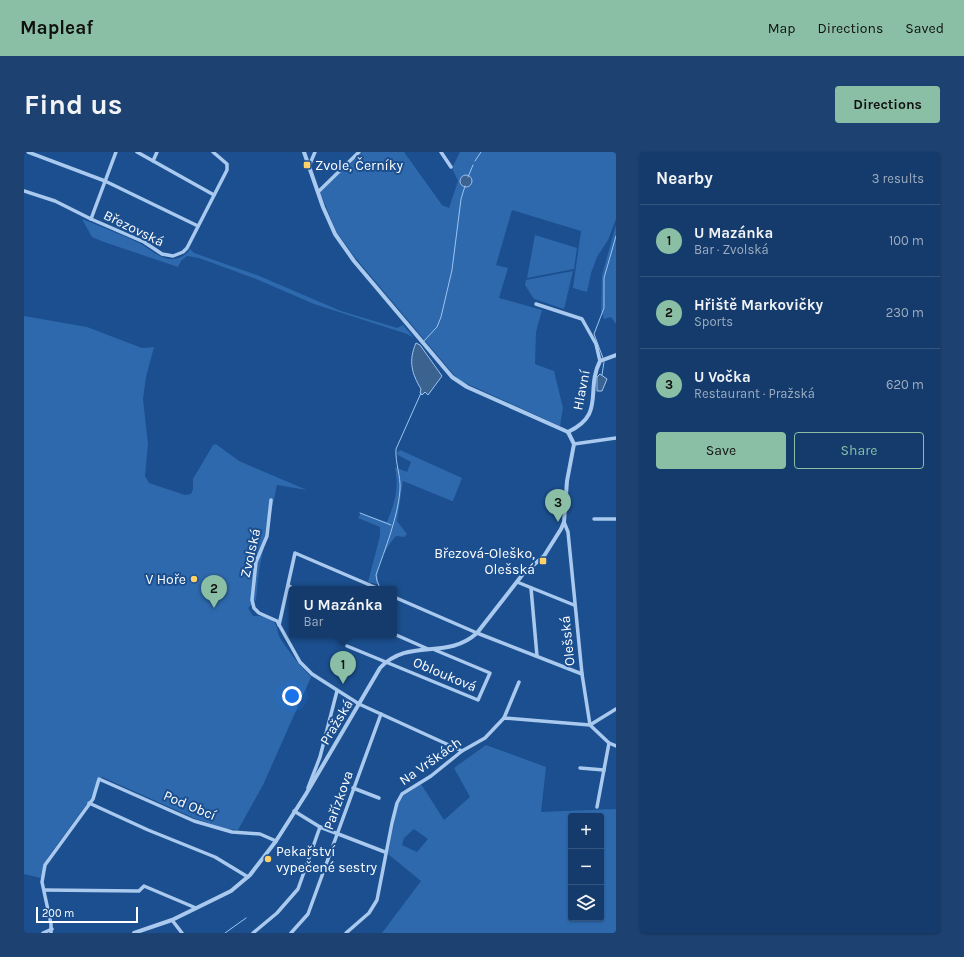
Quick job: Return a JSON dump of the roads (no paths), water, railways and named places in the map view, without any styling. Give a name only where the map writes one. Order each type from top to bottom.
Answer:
[{"type":"street","points":[[28,152],[105,181],[198,226]]},
{"type":"street","points":[[91,219],[116,152]]},
{"type":"street","points":[[138,152],[214,195]]},
{"type":"street","points":[[153,161],[157,152]]},
{"type":"street","name":"Březovská","points":[[24,191],[55,201],[91,219],[144,242],[152,248],[167,255],[173,256],[183,252],[227,170],[227,164],[213,152]]},
{"type":"street","points":[[304,152],[335,234],[350,256],[452,377],[467,387],[568,432],[574,444],[616,438]]},
{"type":"street","points":[[309,166],[314,152]]},
{"type":"street","points":[[318,192],[359,152]]},
{"type":"street","points":[[441,152],[451,167]]},
{"type":"street","points":[[536,304],[582,318],[596,344],[600,360]]},
{"type":"street","name":"Hlavní","points":[[568,432],[580,426],[591,412],[596,368],[600,360],[616,355]]},
{"type":"street","name":"Pražská","points":[[172,920],[231,891],[248,877],[276,841],[306,794],[380,668],[386,662],[407,651],[433,650],[462,644],[477,633],[517,582],[544,556],[564,522],[567,481],[574,444]]},
{"type":"street","name":"Zvolská","points":[[270,500],[266,536],[256,562],[252,600],[254,608],[259,613],[277,621],[300,662],[312,674],[359,704],[462,751]]},
{"type":"street","points":[[594,519],[616,519]]},
{"type":"street","name":"Olešská","points":[[564,522],[568,532],[574,605],[590,725]]},
{"type":"street","points":[[279,625],[289,586],[295,553],[372,586]]},
{"type":"street","points":[[517,582],[574,605]]},
{"type":"street","points":[[531,588],[537,656]]},
{"type":"street","points":[[397,598],[477,633],[582,674]]},
{"type":"street","points":[[397,635],[433,650]]},
{"type":"street","points":[[347,646],[386,662]]},
{"type":"street","name":"Oblouková","points":[[386,662],[478,700],[490,673],[433,650]]},
{"type":"street","points":[[519,682],[504,718],[590,725],[616,709]]},
{"type":"street","points":[[306,794],[320,757],[337,691]]},
{"type":"street","name":"Pařízkova","points":[[291,933],[308,914],[381,714]]},
{"type":"street","name":"Na Vrškách","points":[[346,933],[369,912],[377,900],[385,852],[397,803],[402,794],[431,776],[462,751],[485,738],[504,718]]},
{"type":"street","points":[[590,725],[609,743],[616,746]]},
{"type":"street","points":[[597,807],[609,743]]},
{"type":"street","points":[[580,768],[604,770]]},
{"type":"street","name":"Pod Obcí","points":[[89,803],[100,779],[194,821],[224,831],[260,834],[276,841]]},
{"type":"street","points":[[353,788],[379,798]]},
{"type":"street","points":[[43,933],[52,931],[42,875],[45,865],[89,803],[148,830],[215,857],[248,877]]},
{"type":"street","points":[[294,811],[320,827],[337,835],[385,852]]},
{"type":"street","points":[[253,933],[277,913],[298,889],[320,827]]},
{"type":"street","points":[[44,890],[139,891],[144,886],[196,908]]},
{"type":"street","points":[[134,933],[172,920],[182,933]]},
{"type":"waterway","points":[[475,161],[481,152]]},
{"type":"waterway","points":[[468,177],[473,165]]},
{"type":"waterway","points":[[423,342],[437,327],[441,317],[452,270],[461,199],[465,186]]},
{"type":"waterway","points":[[603,358],[594,334],[604,308],[604,278],[616,236]]},
{"type":"waterway","points":[[602,375],[604,362]]},
{"type":"waterway","points":[[379,586],[376,575],[394,522],[399,500],[400,480],[396,459],[396,449],[421,393]]},
{"type":"waterway","points":[[360,513],[391,525]]},
{"type":"waterway","points":[[225,933],[246,918]]},
{"type":"place","name":"Zvole, Černíky","points":[[307,165]]},
{"type":"place","name":"U Vočka","points":[[558,522]]},
{"type":"place","name":"Březová-Oleško, Olešská","points":[[543,561]]},
{"type":"place","name":"V Hoře","points":[[194,579]]},
{"type":"place","name":"Hřiště Markovičky","points":[[214,608]]},
{"type":"place","name":"U Mazánka","points":[[343,684]]},
{"type":"place","name":"Pekařství vypečené sestry","points":[[268,859]]}]
